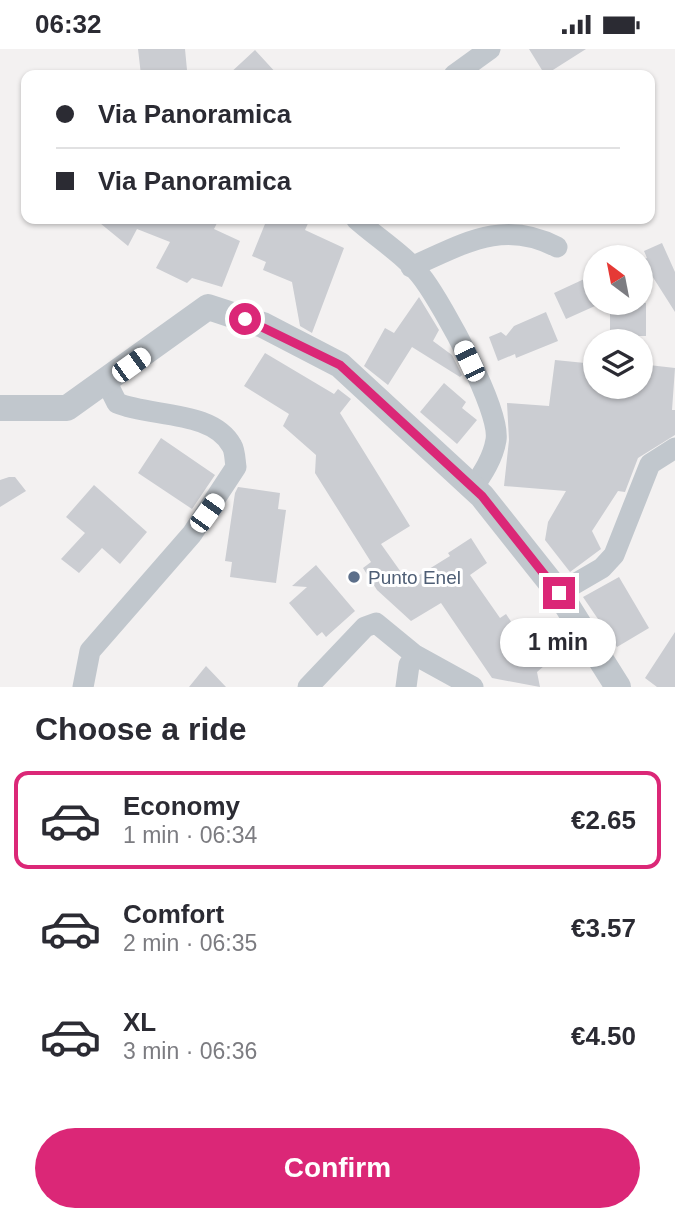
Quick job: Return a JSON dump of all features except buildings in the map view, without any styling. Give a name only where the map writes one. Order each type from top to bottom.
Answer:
[{"type":"street","points":[[461,70],[490,49]]},
{"type":"street","points":[[362,224],[423,278],[451,325],[490,407],[497,438],[481,477]]},
{"type":"street","points":[[411,267],[486,235],[536,235],[557,247]]},
{"type":"street","points":[[0,408],[67,408],[208,307],[263,325],[340,365],[481,477],[494,511],[559,593],[618,687]]},
{"type":"street","points":[[83,687],[90,651],[192,534],[236,467],[232,446],[216,430],[191,417],[134,410],[117,403],[106,381]]},
{"type":"street","points":[[480,386],[504,400]]},
{"type":"street","points":[[559,593],[602,568],[614,555],[650,464],[675,448]]},
{"type":"street","points":[[308,687],[365,627],[376,623],[415,655],[473,687]]},
{"type":"street","points":[[406,687],[409,665],[415,655]]},
{"type":"place","name":"Punto Enel","points":[[354,577]]},
{"type":"route","points":[[245,319],[263,325],[340,365],[482,496],[559,593]]}]
